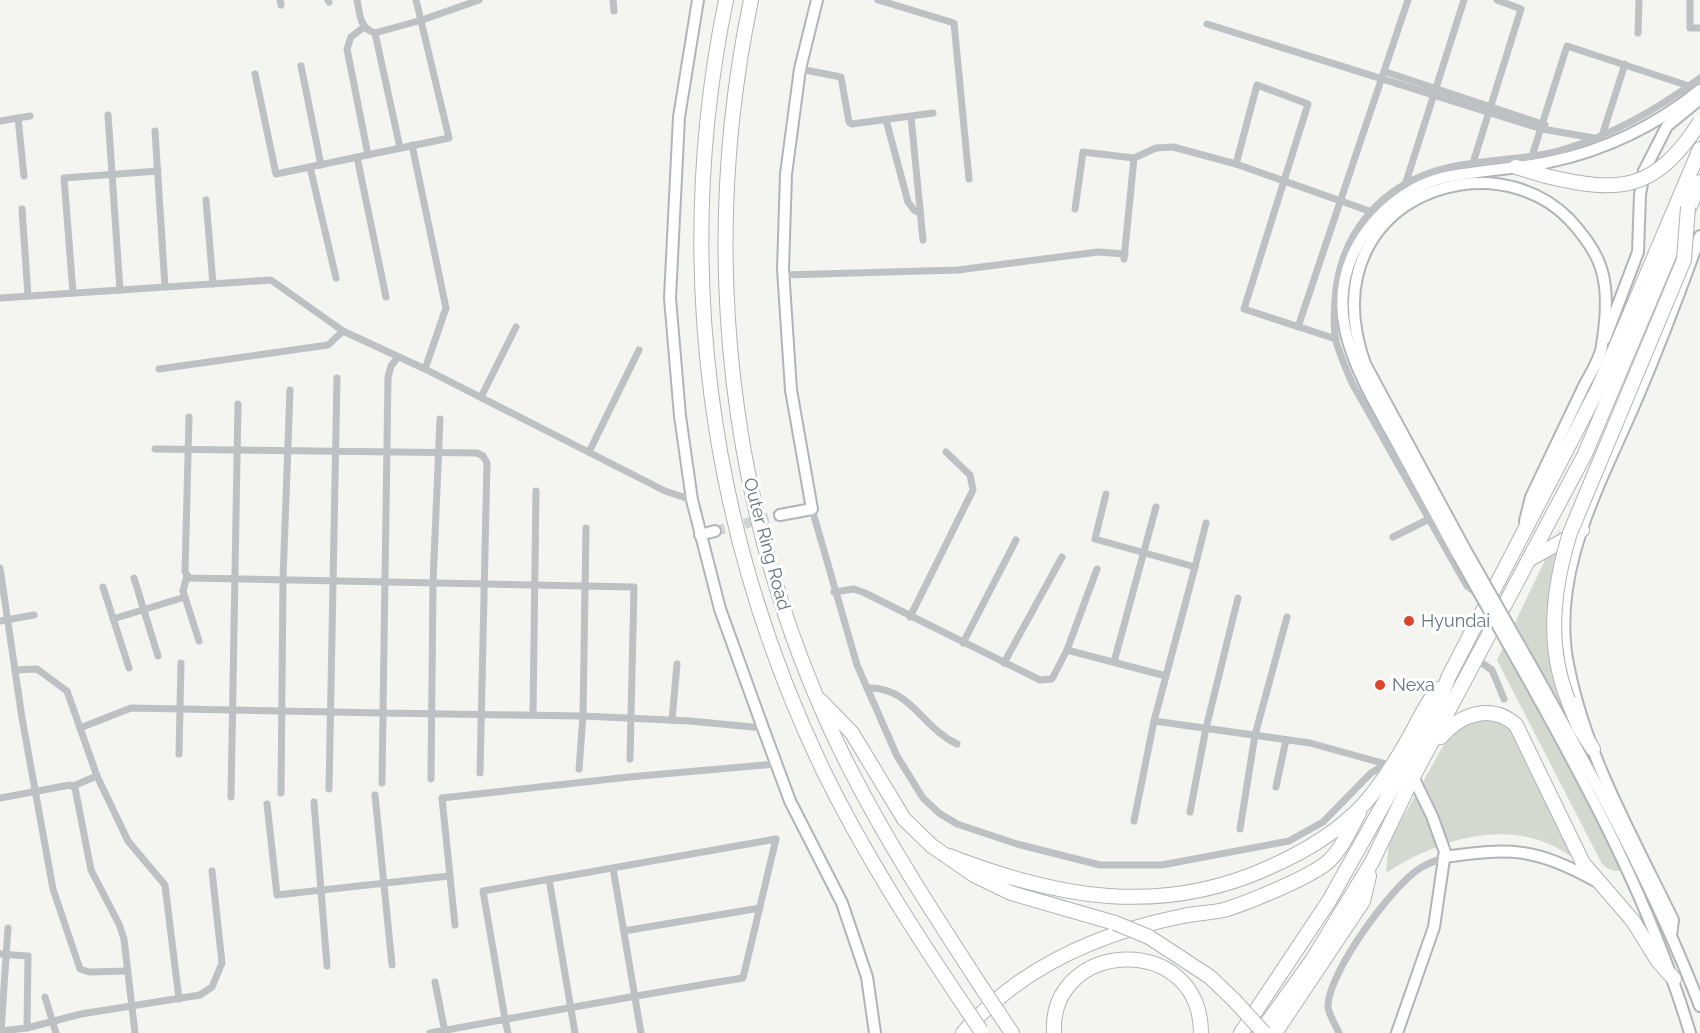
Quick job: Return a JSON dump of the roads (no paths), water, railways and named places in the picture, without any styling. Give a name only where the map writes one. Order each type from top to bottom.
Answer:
[{"type":"highway","name":"Outer Ring Road","points":[[726,0],[710,99],[702,196],[701,290],[714,422],[744,561],[763,624],[793,704],[824,772],[868,852],[967,1010],[977,1032]]},
{"type":"highway","name":"Outer Ring Road","points":[[751,0],[734,101],[726,197],[725,288],[737,419],[766,555],[793,639],[815,694],[851,772],[888,841],[1012,1033]]},
{"type":"highway","points":[[1516,167],[1546,176],[1603,187],[1634,183],[1671,160],[1700,122]]},
{"type":"highway","points":[[1244,1032],[1329,901],[1434,714],[1449,676],[1599,387],[1700,149]]},
{"type":"highway","points":[[815,694],[852,733],[904,819],[932,846],[990,877],[1011,892],[1115,923],[1149,937],[1210,977],[1234,1000],[1262,1033],[1313,959],[1372,862],[1413,777],[1585,454],[1700,182]]},
{"type":"highway","points":[[1593,749],[1579,727],[1568,700],[1554,644],[1557,574],[1570,533],[1684,260],[1688,207]]},
{"type":"highway","points":[[1530,559],[1582,530]]},
{"type":"highway","points":[[1472,633],[1486,640]]},
{"type":"highway","points":[[963,1033],[1008,988],[1060,956],[1104,938],[1177,917],[1227,909],[1320,869],[1338,851],[1390,763],[1433,696],[1449,676]]},
{"type":"highway","points":[[1425,755],[1452,724],[1463,717],[1485,713],[1508,718],[1516,725],[1583,862],[1633,921],[1658,961],[1674,979]]},
{"type":"highway","points":[[990,877],[1054,890],[1109,897],[1156,897],[1196,892],[1246,878],[1300,853],[1335,830],[1364,804]]},
{"type":"highway","points":[[1274,1033],[1363,901],[1372,862]]},
{"type":"highway","points":[[1054,1033],[1056,1011],[1062,997],[1074,981],[1091,968],[1126,958],[1146,960],[1165,968],[1178,978],[1190,992],[1198,1007],[1201,1033]]},
{"type":"main road","points":[[698,0],[679,117],[670,298],[680,416],[692,500],[720,609],[776,764],[790,801],[842,903],[867,977],[875,1033]]},
{"type":"main road","points":[[780,515],[812,509],[791,390],[783,275],[786,174],[800,69],[817,0]]},
{"type":"main road","points":[[1695,88],[1665,115],[1615,142],[1569,158],[1443,178],[1399,199],[1376,219],[1363,236],[1347,268],[1344,282],[1344,327],[1352,358],[1529,672],[1595,779],[1671,935],[1700,1006]]},
{"type":"main road","points":[[1520,538],[1531,497],[1602,348],[1638,252],[1640,195],[1644,171],[1667,126],[1700,99]]},
{"type":"main road","points":[[1462,553],[1359,348],[1355,330],[1354,294],[1362,262],[1376,236],[1394,215],[1410,204],[1439,190],[1485,182],[1510,185],[1530,191],[1564,214],[1583,235],[1596,256],[1605,283],[1602,348]]},
{"type":"main road","points":[[1671,935],[1673,920],[1593,749],[1568,668],[1565,624],[1570,564],[1674,310],[1700,236]]},
{"type":"main road","points":[[700,535],[715,531]]},
{"type":"main road","points":[[1529,672],[1606,823],[1674,979],[1690,1033]]},
{"type":"main road","points":[[1397,1033],[1434,927],[1444,857],[1432,816],[1413,777]]},
{"type":"main road","points":[[1444,857],[1489,850],[1523,851],[1556,860],[1599,882]]},
{"type":"street","points":[[357,0],[364,27],[375,33],[422,21],[460,4],[479,0]]},
{"type":"street","points":[[255,74],[276,174],[449,138],[416,0]]},
{"type":"street","points":[[613,0],[614,11]]},
{"type":"street","points":[[878,0],[954,23],[969,180]]},
{"type":"street","points":[[1298,327],[1338,202],[1384,75],[1408,0]]},
{"type":"street","points":[[1406,182],[1464,0]]},
{"type":"street","points":[[1473,163],[1521,9],[1497,0]]},
{"type":"street","points":[[1638,33],[1640,0]]},
{"type":"street","points":[[1690,0],[1690,28],[1700,28]]},
{"type":"street","points":[[1207,24],[1384,75],[1542,127],[1599,138]]},
{"type":"street","points":[[364,27],[351,37],[347,49],[368,155]]},
{"type":"street","points":[[375,33],[400,148]]},
{"type":"street","points":[[1532,156],[1567,46],[1695,88]]},
{"type":"street","points":[[1599,138],[1625,64]]},
{"type":"street","points":[[301,66],[321,165]]},
{"type":"street","points":[[800,69],[841,77],[849,122],[852,124],[933,113]]},
{"type":"street","points":[[1489,600],[1467,586],[1352,383],[1336,339],[1334,320],[1339,268],[1345,249],[1386,196],[1406,182],[1445,168],[1532,156],[1599,138],[1695,88],[1700,78]]},
{"type":"street","points":[[1236,164],[1257,85],[1308,104],[1244,309],[1336,339]]},
{"type":"street","points":[[108,115],[120,290]]},
{"type":"street","points":[[0,122],[30,116]]},
{"type":"street","points":[[911,117],[923,240]]},
{"type":"street","points":[[18,118],[24,176]]},
{"type":"street","points":[[886,120],[908,202],[914,210],[920,213]]},
{"type":"street","points":[[155,131],[165,287]]},
{"type":"street","points":[[412,146],[446,308],[425,369]]},
{"type":"street","points":[[1075,209],[1083,152],[1134,158],[1164,147],[1236,164],[1338,202],[1372,212]]},
{"type":"street","points":[[357,157],[386,297]]},
{"type":"street","points":[[783,275],[958,270],[1098,252],[1125,256],[1134,158]]},
{"type":"street","points":[[310,167],[336,278]]},
{"type":"street","points":[[73,293],[64,178],[158,171]]},
{"type":"street","points":[[206,200],[213,284]]},
{"type":"street","points":[[22,208],[28,296]]},
{"type":"street","points":[[0,298],[271,280],[343,331],[425,369],[665,491],[692,500]]},
{"type":"street","points":[[481,397],[516,327]]},
{"type":"street","points":[[159,369],[328,345],[343,331]]},
{"type":"street","points":[[589,452],[639,350]]},
{"type":"street","points":[[382,783],[388,377],[391,366],[398,357]]},
{"type":"street","points":[[329,789],[337,378]]},
{"type":"street","points":[[281,793],[283,579],[290,390]]},
{"type":"street","points":[[231,797],[238,404]]},
{"type":"street","points":[[189,417],[186,450],[187,576],[183,584],[199,641]]},
{"type":"street","points":[[431,779],[433,583],[440,419]]},
{"type":"street","points":[[155,449],[387,451],[477,453],[483,456],[487,463],[486,582],[480,773]]},
{"type":"street","points":[[910,617],[973,490],[970,475],[946,452]]},
{"type":"street","points":[[533,714],[536,492]]},
{"type":"street","points":[[1106,494],[1095,539],[1195,567]]},
{"type":"street","points":[[1114,662],[1155,507]]},
{"type":"street","points":[[812,509],[834,592],[867,688],[897,756],[923,798],[939,813],[957,824],[1017,844],[1100,866],[1162,866],[1289,841],[1323,822],[1371,773],[1390,763]]},
{"type":"street","points":[[1394,537],[1429,519]]},
{"type":"street","points":[[1134,821],[1154,721],[1206,523]]},
{"type":"street","points":[[579,769],[583,716],[586,528]]},
{"type":"street","points":[[963,643],[1016,540]]},
{"type":"street","points":[[1004,663],[1062,557]]},
{"type":"street","points":[[0,568],[4,621],[15,670],[53,889],[80,969],[89,972],[127,971]]},
{"type":"street","points":[[834,592],[844,589],[865,593],[1004,663],[1047,681],[1052,679],[1067,650],[1098,569]]},
{"type":"street","points":[[187,576],[632,586],[635,589],[629,718],[630,759]]},
{"type":"street","points":[[134,578],[158,656]]},
{"type":"street","points":[[103,587],[129,668]]},
{"type":"street","points":[[112,619],[185,597]]},
{"type":"street","points":[[1190,812],[1206,728],[1238,598]]},
{"type":"street","points":[[4,621],[34,615]]},
{"type":"street","points":[[1240,829],[1255,735],[1287,617]]},
{"type":"street","points":[[1067,650],[1166,676]]},
{"type":"street","points":[[1476,659],[1492,670],[1504,699]]},
{"type":"street","points":[[179,753],[181,663]]},
{"type":"street","points":[[672,720],[677,664]]},
{"type":"street","points":[[15,670],[37,669],[67,691],[98,776],[128,841],[165,885],[179,999]]},
{"type":"street","points":[[867,688],[881,687],[897,693],[910,702],[938,733],[957,744]]},
{"type":"street","points":[[80,728],[131,708],[180,708],[482,715],[533,714],[672,720],[763,728]]},
{"type":"street","points":[[1154,721],[1310,743],[1390,763]]},
{"type":"street","points":[[1276,787],[1286,740]]},
{"type":"street","points":[[455,925],[442,798],[629,777],[776,764]]},
{"type":"street","points":[[0,798],[73,786],[98,776]]},
{"type":"street","points":[[73,786],[91,870],[122,933],[135,1033]]},
{"type":"street","points":[[375,795],[392,965]]},
{"type":"street","points":[[314,802],[327,966]]},
{"type":"street","points":[[267,804],[277,895],[449,876]]},
{"type":"street","points":[[430,1033],[445,1032],[505,1019],[571,1007],[743,978],[776,839],[483,891],[505,1019],[508,1033]]},
{"type":"street","points":[[1339,1033],[1328,1007],[1336,978],[1354,944],[1389,897],[1418,869],[1444,857]]},
{"type":"street","points":[[613,868],[641,1033]]},
{"type":"street","points":[[8,928],[3,955],[0,1031],[27,1028],[101,1011],[132,1008],[207,992],[222,968],[212,871]]},
{"type":"street","points":[[549,879],[575,1033]]},
{"type":"street","points":[[624,932],[760,908]]},
{"type":"street","points":[[3,955],[28,956],[27,1028]]},
{"type":"street","points":[[435,982],[445,1032]]},
{"type":"street","points":[[45,997],[56,1033]]},
{"type":"tunnel","points":[[715,531],[780,515]]},
{"type":"place","name":"Hyundai","points":[[1409,621]]},
{"type":"place","name":"Nexa","points":[[1380,685]]}]
